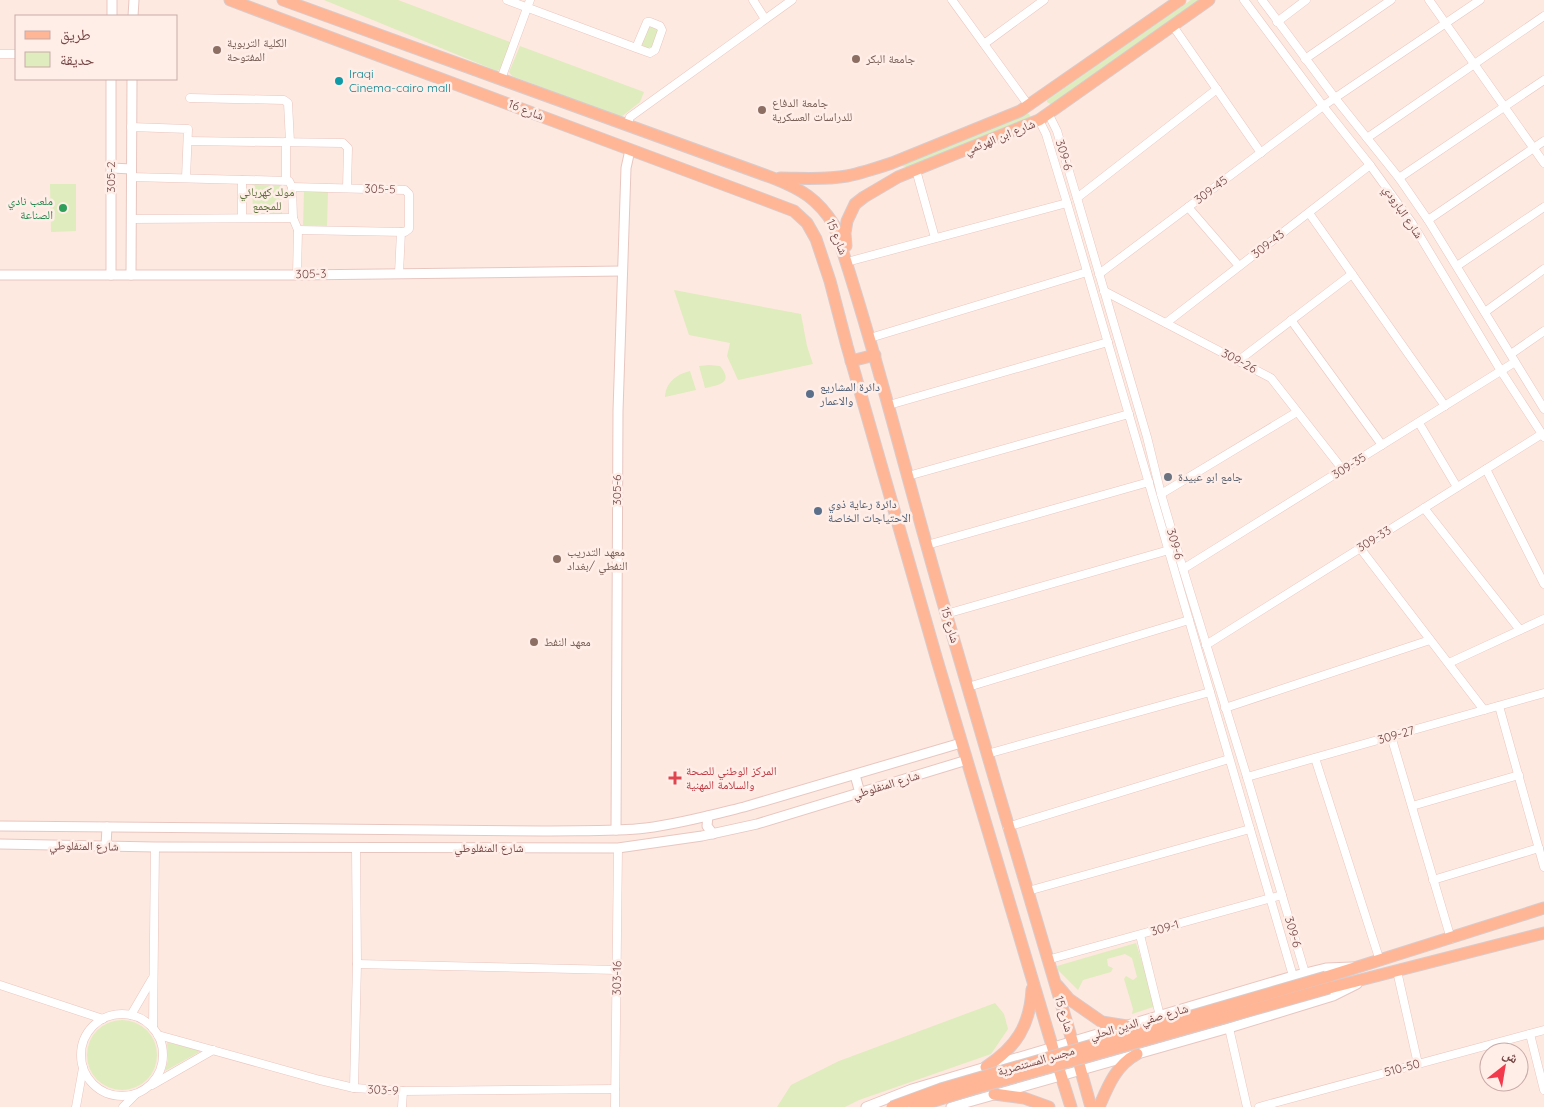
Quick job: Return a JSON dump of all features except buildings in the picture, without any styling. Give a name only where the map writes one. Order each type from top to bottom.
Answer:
[{"type":"main road","points":[[225,0],[242,4]]},
{"type":"main road","points":[[230,0],[242,4]]},
{"type":"main road","name":"شارع 16","points":[[283,0],[773,178],[797,188],[825,210]]},
{"type":"main road","name":"شارع ابن الهرثمي","points":[[773,178],[848,176],[892,163],[1020,111],[1180,0]]},
{"type":"main road","name":"شارع ابن الهرثمي","points":[[847,262],[844,233],[855,204],[898,178],[1044,118],[1208,0]]},
{"type":"main road","name":"شارع 16","points":[[242,4],[794,211],[807,223]]},
{"type":"main road","points":[[1034,103],[1044,118]]},
{"type":"main road","points":[[575,129],[582,108]]},
{"type":"main road","points":[[958,136],[964,152]]},
{"type":"main road","points":[[892,163],[898,178]]},
{"type":"main road","name":"شارع 15","points":[[825,210],[834,225],[870,338],[1007,827],[1073,1044]]},
{"type":"main road","name":"شارع 15","points":[[807,223],[816,239],[830,281],[851,361],[961,743],[1053,1050]]},
{"type":"main road","points":[[851,361],[875,355]]},
{"type":"main road","name":"شارع صفي الدين الحلي","points":[[1328,982],[1358,967],[1544,908]]},
{"type":"main road","points":[[1481,929],[1486,948]]},
{"type":"main road","points":[[1328,982],[1361,981],[1544,933]]},
{"type":"main road","points":[[1053,977],[1059,989],[1102,1022],[1127,1026]]},
{"type":"main road","points":[[986,1067],[1000,1057],[1018,1037],[1030,1011],[1032,982]]},
{"type":"main road","name":"مجسر المستنصرية","points":[[892,1107],[941,1089],[1328,982]]},
{"type":"main road","name":"مجسر المستنصرية","points":[[916,1107],[1328,982]]},
{"type":"main road","points":[[1099,1107],[1121,1065],[1137,1054]]},
{"type":"main road","points":[[1080,1066],[1091,1107]]},
{"type":"main road","points":[[1060,1072],[1071,1107]]},
{"type":"main road","points":[[994,1094],[1012,1095],[1047,1107]]},
{"type":"street","points":[[112,0],[112,15]]},
{"type":"street","points":[[133,15],[134,0]]},
{"type":"street","points":[[507,0],[529,4],[636,48]]},
{"type":"street","points":[[753,0],[765,19]]},
{"type":"street","points":[[627,125],[630,117],[792,0]]},
{"type":"street","points":[[952,0],[984,44],[1034,103]]},
{"type":"street","points":[[984,44],[1044,0]]},
{"type":"street","name":"شارع البارودي","points":[[1244,0],[1412,223],[1501,371],[1543,435]]},
{"type":"street","name":"شارع البارودي","points":[[1262,0],[1335,98],[1399,178],[1428,220],[1541,399],[1544,409]]},
{"type":"street","points":[[1277,22],[1306,0]]},
{"type":"street","points":[[1305,59],[1391,0]]},
{"type":"street","points":[[1429,0],[1544,163]]},
{"type":"street","name":"309-45","points":[[1099,274],[1323,106],[1480,0]]},
{"type":"street","points":[[502,79],[529,4]]},
{"type":"street","points":[[1367,138],[1544,16]]},
{"type":"street","points":[[1173,26],[1261,152]]},
{"type":"street","points":[[0,54],[15,54]]},
{"type":"street","name":"305-2","points":[[111,275],[112,80]]},
{"type":"street","name":"305-2","points":[[131,275],[132,80]]},
{"type":"street","points":[[1399,178],[1544,80]]},
{"type":"street","points":[[1077,198],[1217,89]]},
{"type":"street","points":[[190,98],[284,100],[288,103],[290,183],[293,218],[298,230],[297,275]]},
{"type":"street","name":"309-6","points":[[1044,118],[1057,131],[1147,437],[1182,569],[1247,777],[1305,974]]},
{"type":"street","name":"309-6","points":[[1044,118],[1046,134],[1293,976]]},
{"type":"street","points":[[132,127],[188,129],[186,178]]},
{"type":"street","points":[[188,141],[346,144],[348,148],[347,188]]},
{"type":"street","points":[[1428,220],[1544,141]]},
{"type":"street","name":"305-6","points":[[616,830],[618,411],[626,170],[630,150]]},
{"type":"street","name":"309-43","points":[[1166,323],[1370,165]]},
{"type":"street","points":[[112,168],[131,173]]},
{"type":"street","points":[[916,170],[935,238]]},
{"type":"street","name":"305-5","points":[[131,173],[407,191],[409,194],[409,229],[401,232]]},
{"type":"street","points":[[242,180],[242,218]]},
{"type":"street","points":[[847,262],[1067,203]]},
{"type":"street","points":[[1188,207],[1239,266]]},
{"type":"street","points":[[1457,266],[1544,207]]},
{"type":"street","points":[[1309,213],[1445,406]]},
{"type":"street","points":[[131,219],[293,218]]},
{"type":"street","points":[[298,230],[401,232],[399,273]]},
{"type":"street","points":[[1080,247],[1090,243]]},
{"type":"street","points":[[1485,312],[1544,269]]},
{"type":"street","name":"305-3","points":[[0,275],[297,275],[622,271]]},
{"type":"street","points":[[870,338],[1087,272]]},
{"type":"street","points":[[1238,361],[1352,274]]},
{"type":"street","name":"309-26","points":[[1104,291],[1271,378],[1343,470]]},
{"type":"street","points":[[1292,320],[1382,445]]},
{"type":"street","points":[[1511,354],[1544,331]]},
{"type":"street","points":[[889,405],[1108,342]]},
{"type":"street","name":"309-35","points":[[1182,569],[1516,362]]},
{"type":"street","points":[[1161,494],[1298,412]]},
{"type":"street","points":[[908,476],[1129,414]]},
{"type":"street","points":[[1418,423],[1457,488]]},
{"type":"street","name":"309-33","points":[[1206,645],[1543,435]]},
{"type":"street","points":[[1137,440],[1147,437]]},
{"type":"street","points":[[1486,469],[1544,584]]},
{"type":"street","points":[[927,545],[1149,482]]},
{"type":"street","points":[[1424,508],[1520,630]]},
{"type":"street","points":[[1360,548],[1484,710]]},
{"type":"street","points":[[946,614],[1168,550]]},
{"type":"street","points":[[1449,663],[1544,619]]},
{"type":"street","points":[[968,687],[1189,620]]},
{"type":"street","points":[[1213,704],[1224,704],[1430,640]]},
{"type":"street","points":[[987,754],[1210,692]]},
{"type":"street","name":"309-27","points":[[1247,777],[1544,693]]},
{"type":"street","points":[[1499,706],[1544,867]]},
{"type":"street","points":[[1391,736],[1451,939]]},
{"type":"street","name":"شارع المنفلوطي","points":[[0,826],[543,831],[647,828],[708,816],[961,743]]},
{"type":"street","points":[[1315,758],[1380,961]]},
{"type":"street","points":[[1007,827],[1229,759]]},
{"type":"street","name":"شارع المنفلوطي","points":[[0,844],[155,847],[618,848],[713,834],[757,824],[966,760]]},
{"type":"street","points":[[855,775],[860,793]]},
{"type":"street","points":[[1412,806],[1518,775]]},
{"type":"street","points":[[708,816],[706,826],[713,834]]},
{"type":"street","points":[[1247,819],[1258,816]]},
{"type":"street","points":[[692,819],[697,828],[694,837]]},
{"type":"street","points":[[106,846],[107,827]]},
{"type":"street","points":[[354,1088],[357,964],[355,829]]},
{"type":"street","points":[[1028,892],[1250,829]]},
{"type":"street","points":[[543,831],[543,848]]},
{"type":"street","points":[[155,847],[152,978],[155,1032]]},
{"type":"street","name":"303-16","points":[[615,1107],[618,848]]},
{"type":"street","points":[[1433,880],[1539,848]]},
{"type":"street","name":"309-1","points":[[1048,960],[1282,895]]},
{"type":"street","points":[[1140,934],[1160,1016]]},
{"type":"street","points":[[357,964],[617,970]]},
{"type":"street","name":"شارع صفي الدين الحلي","points":[[866,1107],[986,1067],[1053,1050],[1293,976],[1334,967],[1358,967]]},
{"type":"street","points":[[1397,971],[1418,1064]]},
{"type":"street","points":[[131,1015],[152,978]]},
{"type":"street","points":[[951,1107],[1080,1066],[1137,1054],[1229,1028],[1333,996],[1361,981]]},
{"type":"street","points":[[0,985],[104,1019]]},
{"type":"street","points":[[76,1107],[82,1068],[81,1050],[86,1034],[94,1025],[117,1014],[131,1015],[143,1020],[155,1032],[162,1046],[163,1058],[160,1070],[155,1080],[146,1089]]},
{"type":"street","points":[[1229,1028],[1247,1107]]},
{"type":"street","name":"510-50","points":[[1259,1107],[1544,1030]]},
{"type":"street","name":"303-9","points":[[155,1032],[213,1050],[354,1088],[403,1091],[616,1089]]},
{"type":"street","points":[[1530,1034],[1544,1090]]},
{"type":"street","points":[[82,1068],[88,1080],[98,1089],[109,1095],[122,1097],[146,1089],[213,1050]]},
{"type":"street","points":[[402,1107],[403,1091]]},
{"type":"street","points":[[123,1107],[135,1094]]},
{"type":"green space","points":[[324,0],[398,0],[510,42],[501,69],[497,71]]},
{"type":"green space","points":[[1191,0],[1201,0],[1052,105],[1047,102],[1047,100]]},
{"type":"green space","points":[[651,24],[659,30],[653,46],[648,48],[641,45],[646,27]]},
{"type":"green space","points":[[520,46],[644,92],[640,102],[621,117],[512,76],[509,72]]},
{"type":"green space","points":[[1027,113],[1031,118],[910,168],[902,166],[903,164]]},
{"type":"green space","name":"مولد كهربائي للمجمع","points":[[252,183],[282,183],[282,215],[253,215]]},
{"type":"green space","name":"ملعب نادي الصناعة","points":[[50,184],[76,184],[76,231],[51,232]]},
{"type":"green space","points":[[304,190],[328,191],[327,226],[303,225]]},
{"type":"green space","points":[[674,290],[801,314],[807,346],[813,364],[738,380],[727,356],[730,343],[689,335]]},
{"type":"green space","points":[[699,366],[720,366],[726,376],[725,380],[720,384],[705,388]]},
{"type":"green space","points":[[690,371],[696,390],[665,397],[669,383],[681,374]]},
{"type":"green space","points":[[1136,943],[1156,1006],[1132,1014],[1133,1009],[1124,979],[1126,976],[1133,980],[1137,977],[1132,958],[1125,954],[1107,959],[1108,966],[1113,968],[1111,972],[1083,980],[1078,990],[1058,970],[1057,966]]},
{"type":"green space","points":[[995,1003],[1004,1014],[1008,1029],[991,1054],[859,1100],[845,1107],[777,1107],[791,1085],[839,1061]]},
{"type":"green space","points":[[129,1020],[142,1026],[151,1035],[155,1041],[157,1055],[155,1069],[147,1080],[136,1088],[115,1090],[108,1088],[97,1080],[89,1069],[87,1048],[89,1041],[97,1030],[108,1022]]},
{"type":"green space","points":[[167,1042],[201,1051],[165,1071],[168,1060]]},
{"type":"place","name":"الكلية التربوية المفتوحة","points":[[217,50]]},
{"type":"place","name":"جامعة البكر","points":[[856,59]]},
{"type":"place","name":"Iraqi Cinema-cairo mall","points":[[339,81]]},
{"type":"place","name":"جامعة الدفاع للدراسات العسكرية","points":[[762,110]]},
{"type":"place","name":"ملعب نادي الصناعة","points":[[63,208]]},
{"type":"place","name":"دائرة المشاريع والاعمار","points":[[810,394]]},
{"type":"place","name":"جامع ابو عبيدة","points":[[1168,477]]},
{"type":"place","name":"دائرة رعاية ذوي الاحتياجات الخاصة","points":[[818,511]]},
{"type":"place","name":"معهد التدريب النفطي /بغداد","points":[[557,559]]},
{"type":"place","name":"معهد النفط","points":[[534,642]]},
{"type":"place","name":"المركز الوطني للصحة والسلامة المهنية","points":[[675,778]]}]
